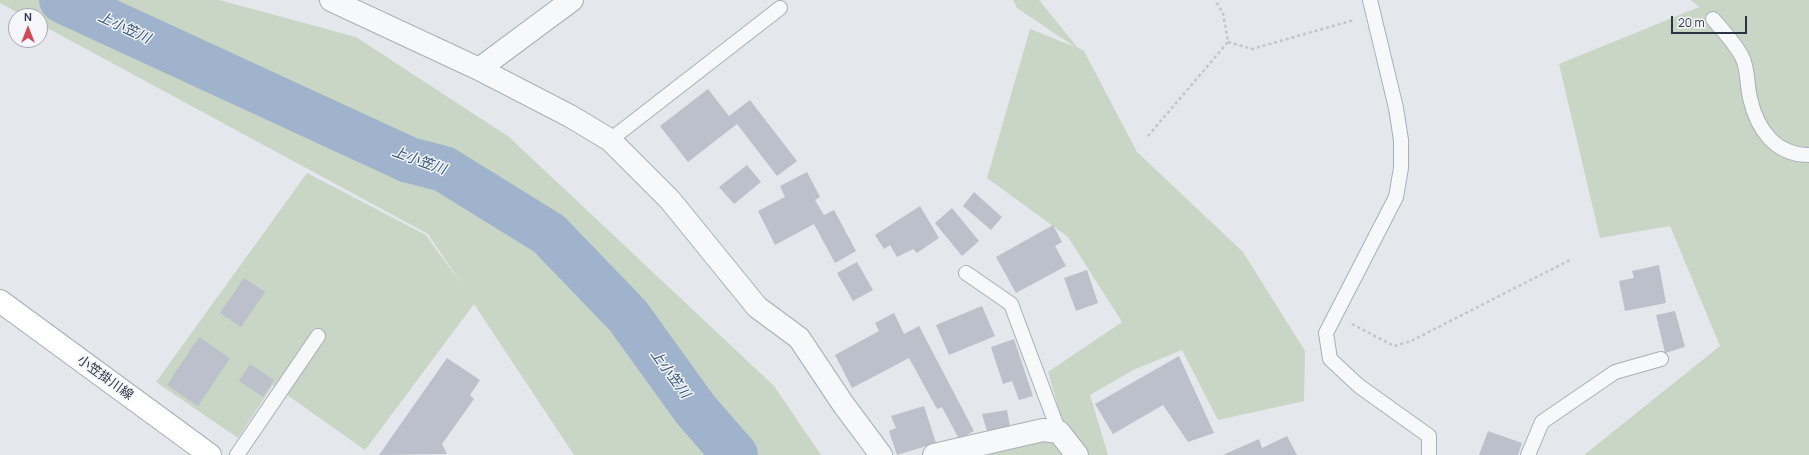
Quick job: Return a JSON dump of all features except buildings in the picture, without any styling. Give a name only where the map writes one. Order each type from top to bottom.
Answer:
[{"type":"main road","name":"小笠掛川線","points":[[0,302],[210,455]]},
{"type":"street","points":[[331,0],[479,69],[570,116],[610,140],[670,200],[757,307],[799,338],[843,404],[881,455]]},
{"type":"street","points":[[479,69],[572,0]]},
{"type":"street","points":[[934,455],[1044,430],[1060,432],[1077,455]]},
{"type":"lane","points":[[1370,0],[1396,108],[1401,140],[1401,168],[1396,198],[1326,333],[1330,359],[1359,386],[1429,436],[1429,455]]},
{"type":"lane","points":[[610,140],[780,8]]},
{"type":"lane","points":[[1714,19],[1743,58],[1750,100],[1763,132],[1781,148],[1802,155],[1809,155]]},
{"type":"lane","points":[[966,273],[1011,304],[1060,432]]},
{"type":"lane","points":[[237,455],[318,336]]},
{"type":"lane","points":[[1528,455],[1542,422],[1615,372],[1660,359]]},
{"type":"path","points":[[1218,0],[1217,3],[1223,13],[1228,42]]},
{"type":"path","points":[[1228,42],[1252,49],[1374,14]]},
{"type":"path","points":[[1148,136],[1228,42]]},
{"type":"path","points":[[1336,315],[1394,346],[1411,342],[1572,259]]},
{"type":"green space","points":[[0,0],[219,0],[356,37],[509,137],[774,386],[821,455],[574,455],[474,304],[365,450],[273,385],[238,438],[156,382],[307,173],[426,235],[464,288],[428,234],[48,28],[48,8],[9,8],[0,3]]},
{"type":"green space","points":[[1013,0],[1039,0],[1078,48],[1084,51],[1137,152],[1243,252],[1305,351],[1304,401],[1218,420],[1182,350],[1133,370],[1090,395],[1108,455],[976,455],[1061,417],[1048,372],[1122,322],[1068,237],[987,178],[1030,29],[1075,47],[1017,8]]},
{"type":"green space","points":[[1691,0],[1809,0],[1809,455],[1584,455],[1720,346],[1670,226],[1600,238],[1559,64],[1699,7]]},
{"type":"waterway","name":"上小笠川","points":[[62,0],[409,160],[444,169],[549,234],[628,316],[695,409],[735,455]]}]
